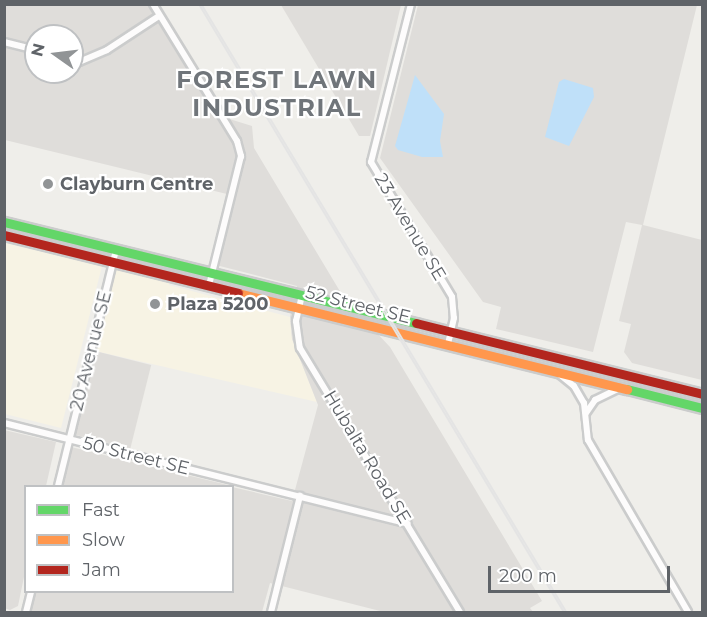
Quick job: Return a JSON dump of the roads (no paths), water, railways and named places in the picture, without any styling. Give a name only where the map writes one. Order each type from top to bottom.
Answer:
[{"type":"main road","name":"52 Street SE","points":[[4,222],[702,394]]},
{"type":"main road","name":"52 Street SE","points":[[4,235],[702,408]]},
{"type":"street","points":[[153,4],[237,141],[241,156],[209,285]]},
{"type":"street","name":"23 Avenue SE","points":[[411,4],[371,162],[452,297],[451,332],[448,345]]},
{"type":"street","points":[[84,60],[107,50],[159,16]]},
{"type":"street","points":[[4,42],[24,47]]},
{"type":"street","name":"20 Avenue SE","points":[[58,485],[116,250]]},
{"type":"street","name":"Hubalta Road SE","points":[[302,294],[296,321],[300,348],[460,612]]},
{"type":"street","points":[[558,372],[574,386],[586,414],[588,440],[688,612]]},
{"type":"street","points":[[586,414],[594,400],[620,388]]},
{"type":"street","name":"50 Street SE","points":[[4,423],[408,524]]},
{"type":"street","points":[[271,612],[300,496]]},
{"type":"street","points":[[26,612],[31,593]]},
{"type":"water","points":[[415,75],[444,114],[440,141],[443,157],[422,157],[398,150],[395,146]]},
{"type":"water","points":[[564,79],[593,88],[594,97],[569,146],[545,137],[559,82]]},
{"type":"railway","points":[[200,4],[565,612]]},
{"type":"place","name":"Clayburn Centre","points":[[48,184]]},
{"type":"place","name":"Plaza 5200","points":[[155,304]]},
{"type":"district","name":"FOREST LAWN INDUSTRIAL","points":[[277,94]]}]
